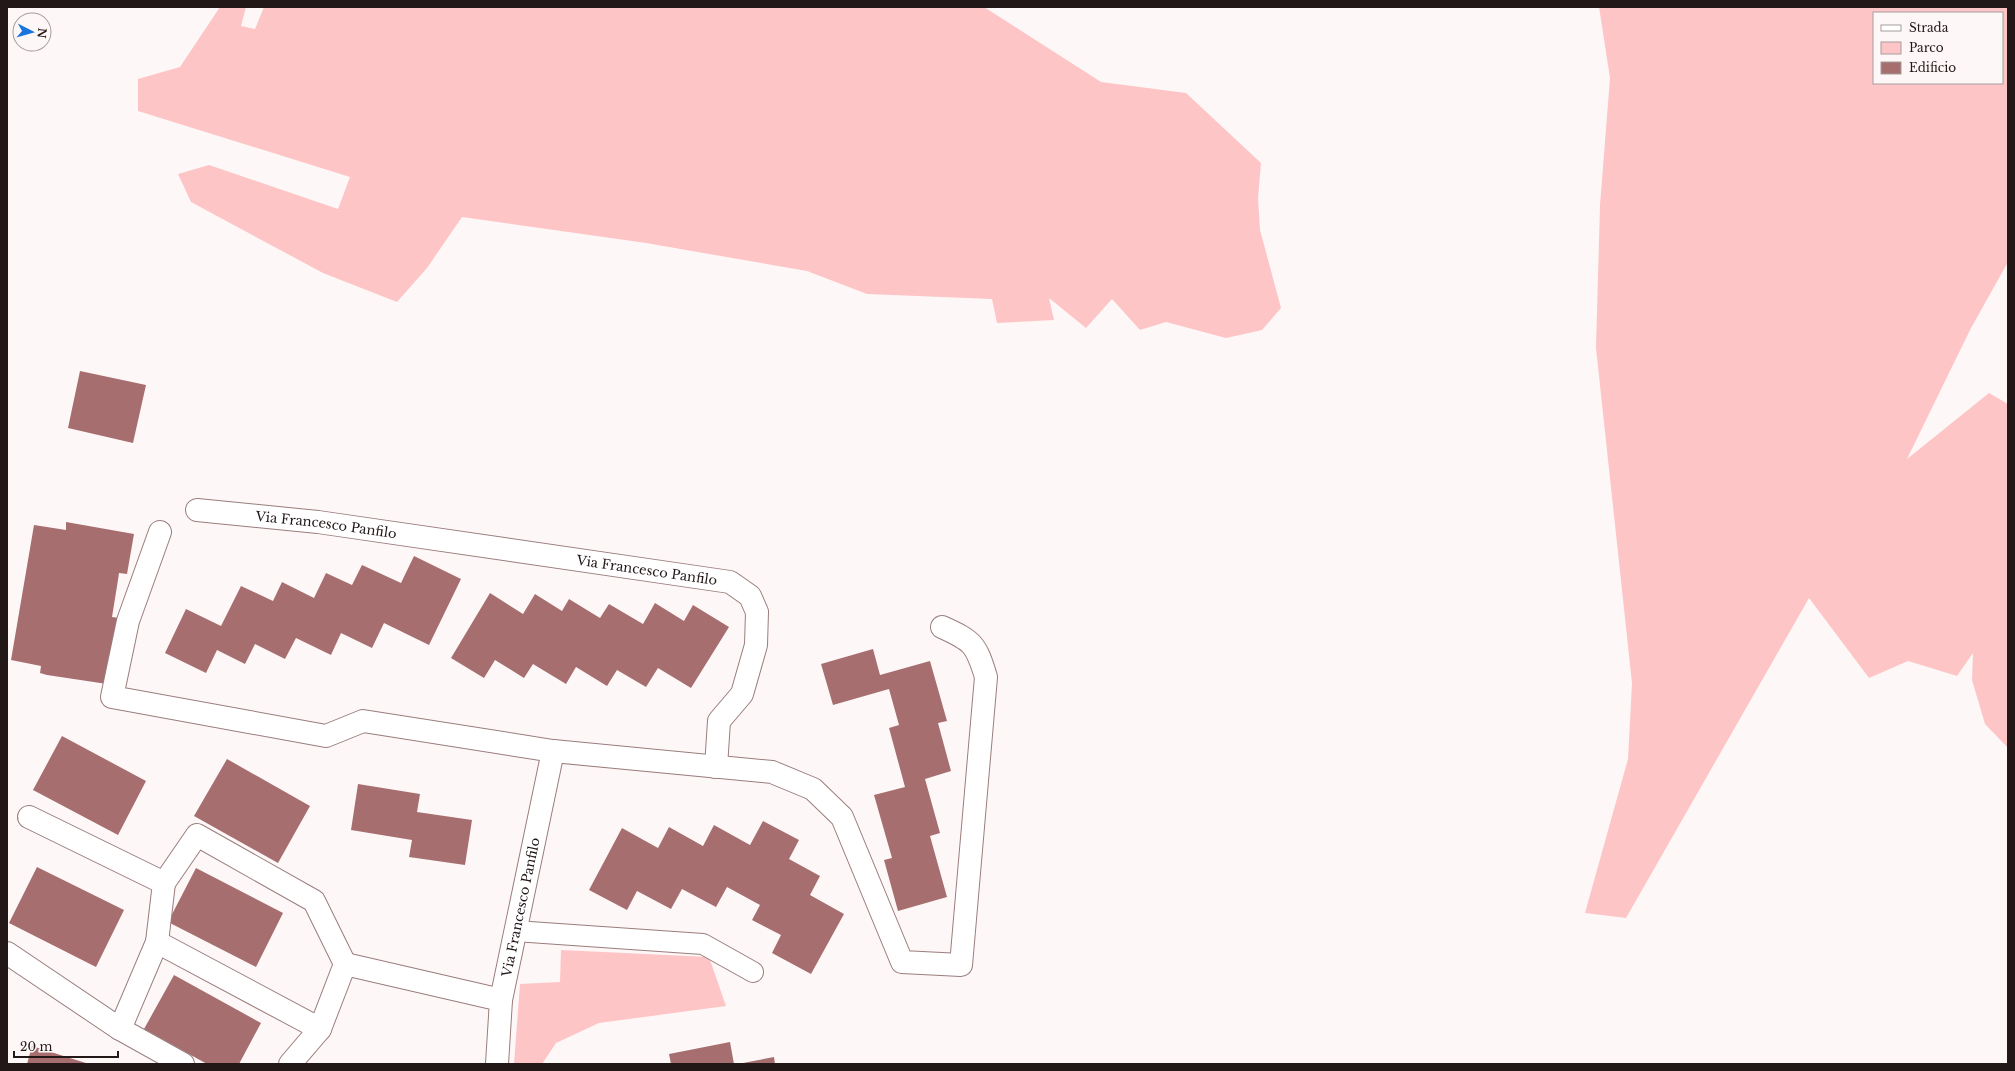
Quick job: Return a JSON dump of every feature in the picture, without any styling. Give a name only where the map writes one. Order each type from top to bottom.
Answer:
[{"type":"street","name":"Via Francesco Panfilo","points":[[197,510],[318,522],[730,582],[750,596],[757,612],[756,645],[742,694],[719,721],[716,767]]},
{"type":"street","points":[[160,532],[128,621],[112,697],[326,736],[363,721],[553,751],[772,772],[814,789],[842,818],[902,962],[960,965],[986,677],[980,656],[968,639],[942,627]]},
{"type":"street","name":"Via Francesco Panfilo","points":[[497,1064],[501,1000],[553,751]]},
{"type":"street","points":[[29,817],[164,883]]},
{"type":"street","points":[[120,1029],[157,942],[164,883],[197,835],[314,901],[345,964],[320,1029],[290,1064]]},
{"type":"street","points":[[157,942],[320,1029]]},
{"type":"street","points":[[7,953],[120,1029],[183,1064]]},
{"type":"street","points":[[345,964],[501,1000]]},
{"type":"lane","points":[[515,931],[703,944],[752,972]]},
{"type":"green space","points":[[220,7],[246,7],[241,26],[255,29],[264,7],[984,7],[1101,82],[1186,93],[1261,163],[1258,198],[1260,230],[1281,308],[1262,330],[1226,338],[1166,322],[1140,330],[1112,299],[1086,328],[1049,298],[1054,320],[997,323],[992,299],[867,294],[807,271],[646,243],[462,217],[427,268],[397,302],[323,273],[191,202],[178,174],[209,165],[338,209],[350,177],[138,111],[138,79],[180,67]]},
{"type":"green space","points":[[1599,7],[2008,7],[2008,262],[1971,328],[1907,459],[1989,393],[2008,404],[2008,748],[1985,724],[1972,680],[1973,653],[1957,676],[1908,661],[1869,678],[1809,598],[1626,918],[1585,913],[1628,759],[1632,683],[1596,348],[1600,205],[1610,78]]},
{"type":"green space","points":[[561,950],[709,957],[726,1006],[599,1023],[556,1043],[542,1064],[514,1064],[520,984],[560,982]]},
{"type":"building","points":[[80,371],[146,385],[133,443],[68,428]]},
{"type":"building","points":[[66,522],[134,534],[127,574],[119,573],[112,617],[119,618],[107,684],[47,675],[40,673],[41,666],[11,660],[34,525],[66,530]]},
{"type":"building","points":[[414,556],[461,579],[429,645],[384,623],[372,648],[341,633],[331,655],[296,638],[285,659],[255,644],[245,664],[217,650],[206,673],[165,653],[186,609],[221,626],[241,586],[273,601],[282,582],[314,598],[326,573],[352,585],[362,565],[401,583]]},
{"type":"building","points":[[490,593],[523,614],[535,594],[562,611],[569,599],[600,618],[609,604],[643,624],[655,603],[684,621],[693,605],[729,627],[691,688],[658,668],[646,687],[617,670],[607,686],[576,667],[566,684],[533,664],[524,678],[495,660],[484,678],[451,658]]},
{"type":"building","points":[[873,649],[880,675],[930,661],[947,721],[938,723],[951,771],[925,779],[940,833],[930,836],[947,897],[898,911],[884,860],[892,858],[874,795],[905,787],[889,728],[899,725],[889,689],[833,705],[821,664]]},
{"type":"building","points":[[62,736],[146,781],[118,835],[33,790]]},
{"type":"building","points":[[227,759],[310,806],[278,863],[194,816]]},
{"type":"building","points":[[358,784],[420,794],[417,812],[472,820],[465,865],[409,857],[412,840],[351,830]]},
{"type":"building","points":[[763,821],[799,840],[789,859],[820,876],[810,895],[844,914],[811,974],[772,953],[781,935],[752,920],[760,905],[727,887],[716,907],[682,889],[671,909],[637,891],[627,910],[589,890],[622,828],[658,848],[669,827],[703,846],[714,825],[750,845]]},
{"type":"building","points":[[37,867],[124,910],[96,967],[9,923]]},
{"type":"building","points":[[196,868],[283,913],[256,967],[168,922]]},
{"type":"building","points":[[174,975],[261,1023],[239,1064],[207,1064],[144,1029]]},
{"type":"building","points":[[730,1042],[734,1064],[671,1064],[669,1054]]},
{"type":"building","points":[[32,1046],[89,1064],[27,1064]]},
{"type":"building","points":[[774,1057],[775,1064],[743,1064],[743,1063]]}]
